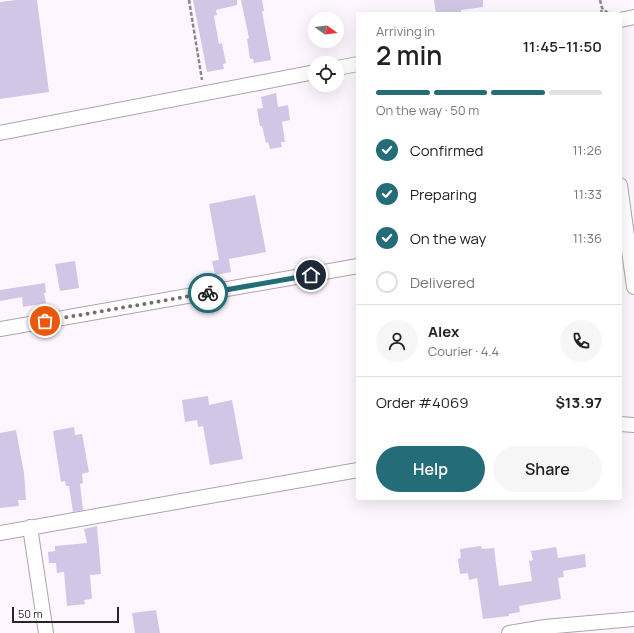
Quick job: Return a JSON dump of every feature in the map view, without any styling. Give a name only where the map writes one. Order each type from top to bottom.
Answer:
[{"type":"street","points":[[622,20],[634,17]]},
{"type":"street","points":[[344,67],[356,64]]},
{"type":"street","points":[[0,133],[308,73]]},
{"type":"street","points":[[622,212],[634,288]]},
{"type":"street","points":[[0,329],[356,266]]},
{"type":"street","points":[[622,424],[634,425]]},
{"type":"street","points":[[0,533],[356,470]]},
{"type":"street","points":[[30,527],[46,633]]},
{"type":"street","points":[[509,633],[545,627],[634,619]]},
{"type":"path","points":[[189,0],[204,94]]},
{"type":"path","points":[[600,0],[601,12]]},
{"type":"path","points":[[602,8],[607,12]]},
{"type":"building","points":[[37,0],[49,92],[0,99],[0,2]]},
{"type":"building","points":[[193,0],[237,0],[237,5],[216,10],[217,15],[214,16],[219,44],[222,43],[226,63],[223,64],[224,69],[207,72]]},
{"type":"building","points":[[241,0],[262,0],[264,11],[262,11],[271,60],[254,63],[253,59],[250,59],[247,39],[249,38]]},
{"type":"building","points":[[434,0],[483,0],[483,7],[461,10],[461,12],[436,12]]},
{"type":"building","points":[[276,93],[278,107],[288,105],[290,120],[282,122],[285,142],[281,142],[282,147],[270,149],[268,142],[266,143],[262,126],[260,126],[257,109],[263,108],[261,97]]},
{"type":"building","points":[[255,195],[266,252],[229,259],[231,272],[215,275],[212,261],[219,260],[209,204]]},
{"type":"building","points":[[75,261],[79,288],[60,291],[55,264]]},
{"type":"building","points":[[45,283],[46,293],[44,293],[46,303],[23,307],[22,297],[0,301],[0,290]]},
{"type":"building","points":[[208,396],[209,405],[232,400],[243,459],[210,465],[203,426],[198,427],[197,420],[185,422],[182,400]]},
{"type":"building","points":[[74,427],[75,435],[82,434],[89,472],[82,474],[83,483],[80,484],[83,510],[73,512],[69,486],[66,486],[65,481],[61,482],[53,431]]},
{"type":"building","points":[[16,430],[24,473],[26,500],[18,500],[19,506],[0,508],[0,433]]},
{"type":"building","points":[[97,526],[101,574],[90,575],[92,599],[84,600],[85,604],[67,606],[64,572],[57,573],[56,563],[49,563],[48,552],[55,551],[55,546],[87,543],[84,529]]},
{"type":"building","points":[[481,546],[482,549],[494,548],[499,586],[532,581],[529,561],[533,560],[531,551],[556,547],[558,558],[585,554],[586,567],[563,571],[564,577],[558,578],[561,599],[519,606],[520,612],[509,614],[509,616],[483,619],[477,578],[469,580],[468,573],[460,574],[458,559],[461,558],[460,549]]},
{"type":"building","points":[[156,610],[160,633],[135,633],[132,613]]},
{"type":"way so far","points":[[45,321],[208,293]]},
{"type":"route","points":[[208,293],[311,275]]}]
